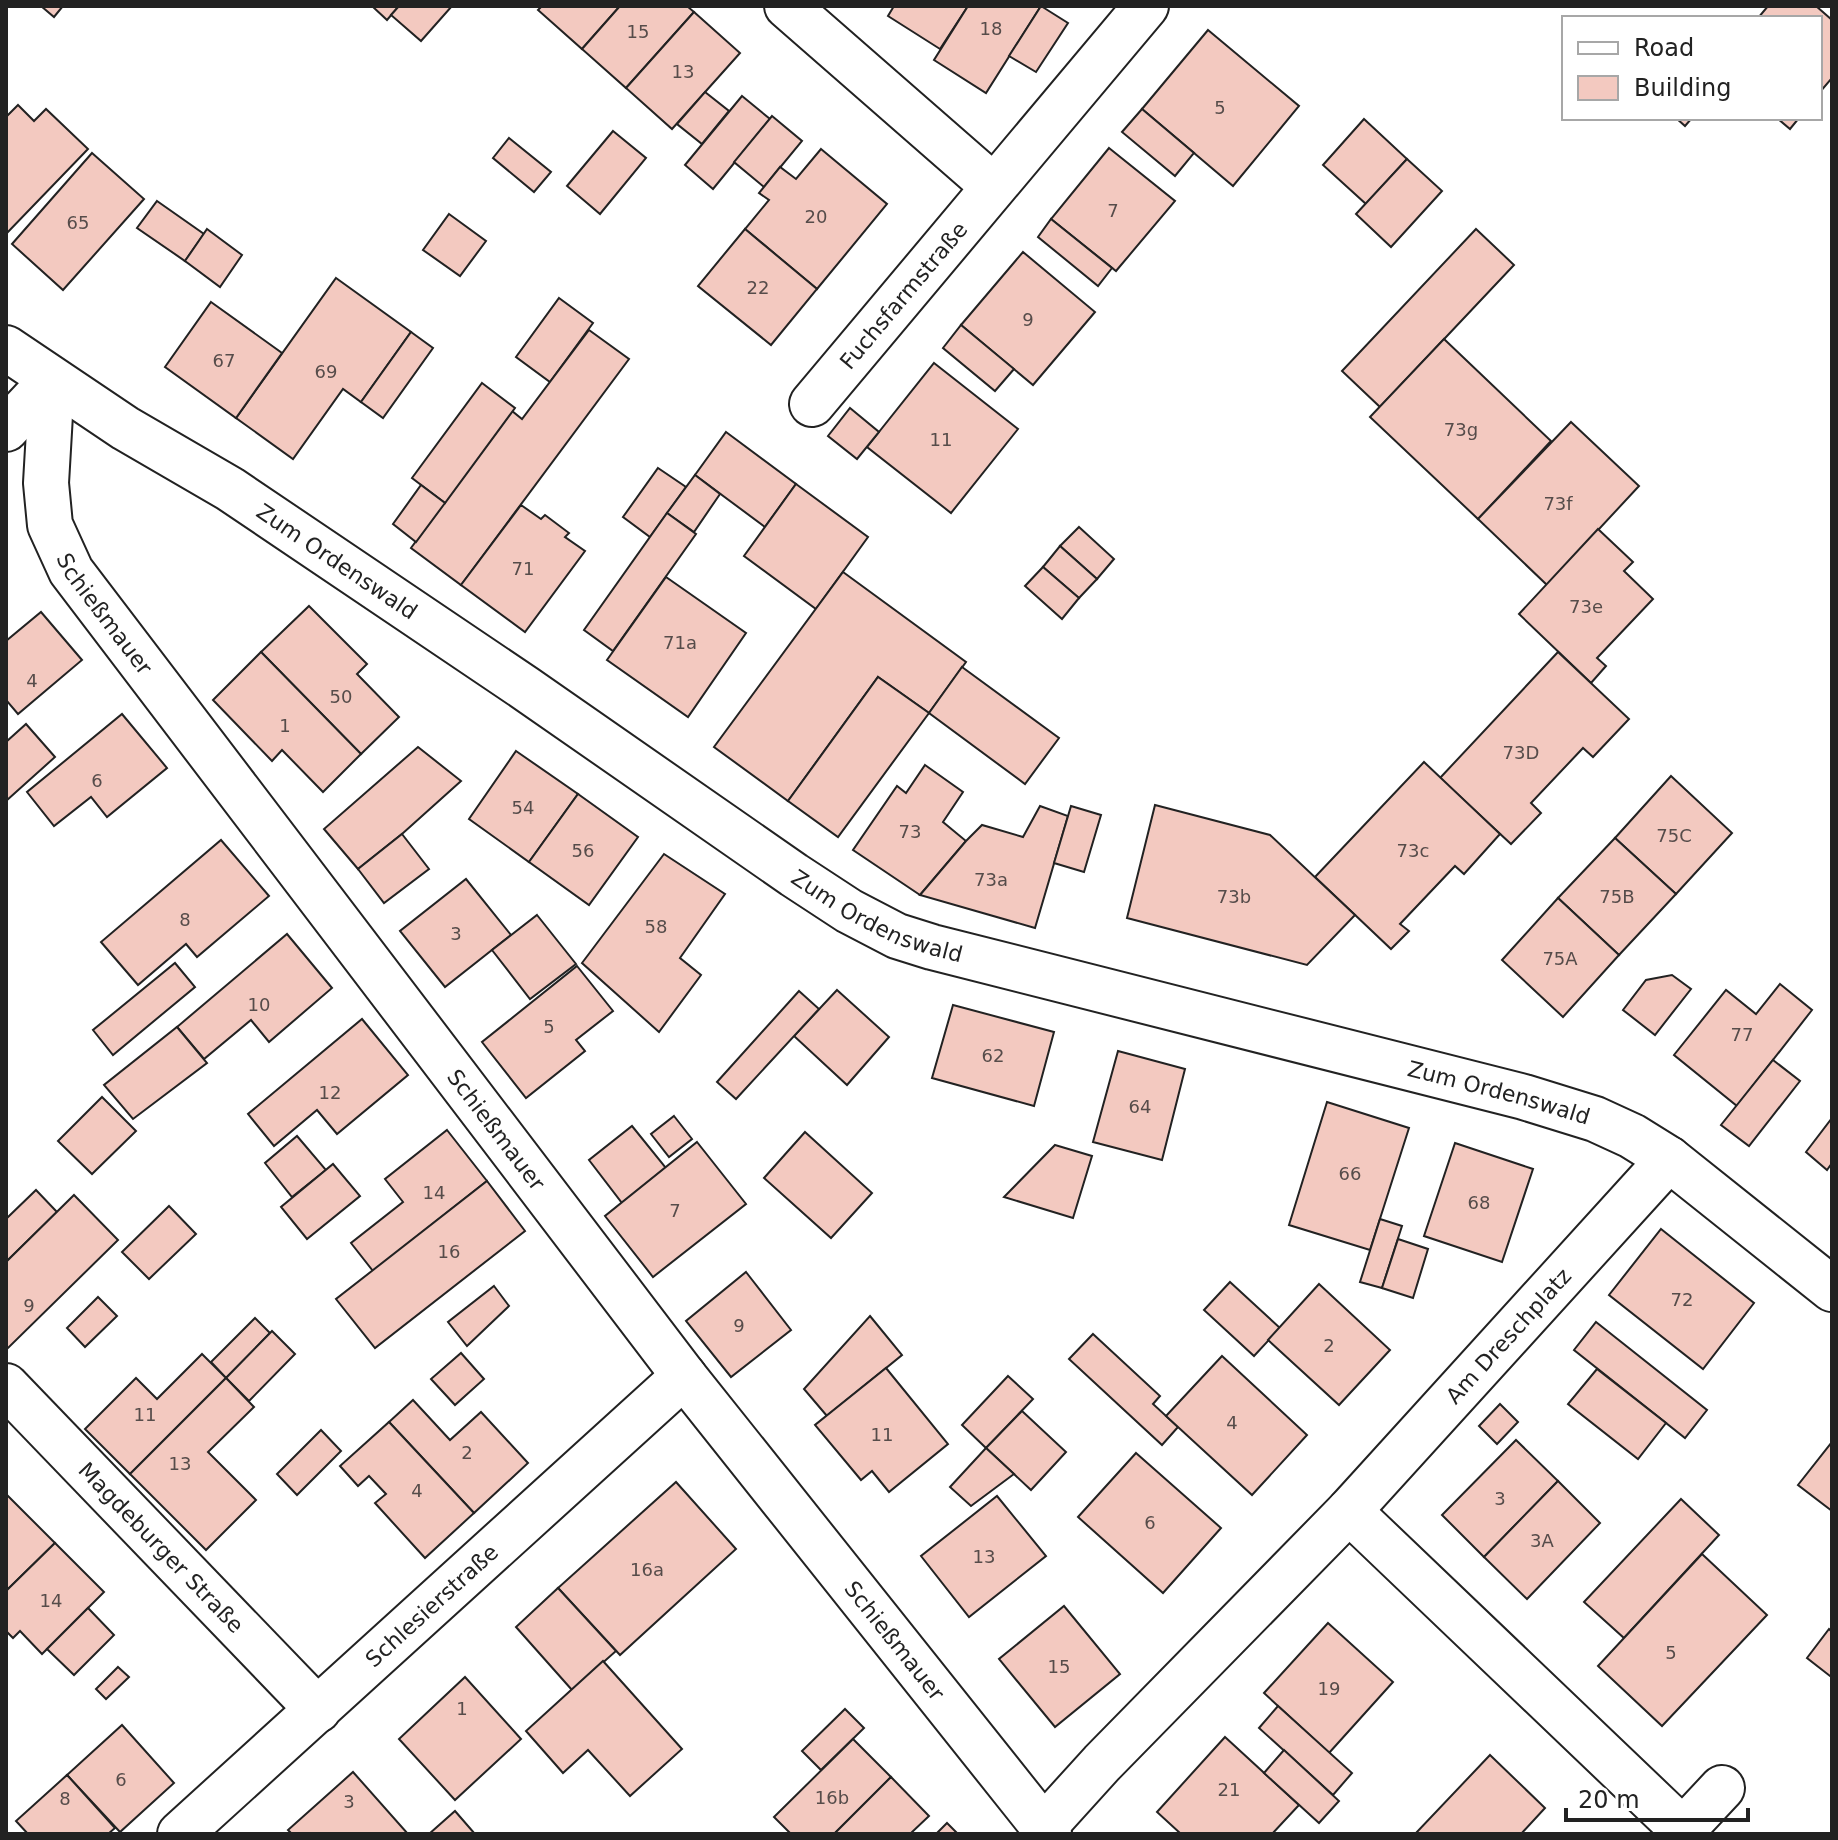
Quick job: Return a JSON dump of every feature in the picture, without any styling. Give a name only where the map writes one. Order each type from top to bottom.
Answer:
[{"type":"street","points":[[787,6],[993,186]]},
{"type":"street","name":"Fuchsfarmstraße","points":[[812,404],[1146,6]]},
{"type":"street","name":"Zum Ordenswald","points":[[6,348],[125,428],[230,489],[512,679],[794,875],[849,911],[897,936],[1524,1097],[1595,1119],[1632,1136],[1669,1159],[1832,1289]]},
{"type":"street","points":[[6,429],[52,380]]},
{"type":"street","name":"Schießmauer","points":[[52,380],[46,483],[50,525],[71,571],[684,1376],[1047,1831]]},
{"type":"street","name":"Am Dreschplatz","points":[[1047,1831],[1113,1752],[1349,1511],[1669,1159]]},
{"type":"street","name":"Schlesierstraße","points":[[180,1834],[684,1376]]},
{"type":"street","name":"Magdeburger Straße","points":[[6,1386],[318,1710]]},
{"type":"street","points":[[1349,1511],[1681,1832],[1722,1788]]},
{"type":"building","points":[[41,6],[63,6],[54,17]]},
{"type":"building","points":[[372,6],[399,6],[387,20]]},
{"type":"building","points":[[399,6],[452,6],[421,41],[391,15]]},
{"type":"building","points":[[542,6],[620,6],[582,49],[538,10]]},
{"type":"building","points":[[620,6],[687,6],[694,12],[626,88],[582,49]]},
{"type":"building","points":[[894,6],[968,6],[940,49],[888,16]]},
{"type":"building","points":[[968,6],[1041,6],[986,93],[934,60]]},
{"type":"building","points":[[1041,6],[1068,23],[1036,72],[1009,56]]},
{"type":"building","points":[[1768,6],[1816,6],[1832,20],[1832,78],[1822,90],[1822,16],[1760,16]]},
{"type":"building","points":[[694,12],[740,53],[672,129],[626,88]]},
{"type":"building","points":[[1208,30],[1299,106],[1233,186],[1142,109]]},
{"type":"building","points":[[705,92],[729,111],[702,144],[677,124]]},
{"type":"building","points":[[742,96],[770,119],[713,189],[685,165]]},
{"type":"building","points":[[18,105],[34,121],[46,109],[88,149],[6,234],[6,117]]},
{"type":"building","points":[[1142,109],[1194,153],[1175,176],[1122,132]]},
{"type":"building","points":[[772,116],[802,141],[764,187],[734,162]]},
{"type":"building","points":[[1364,119],[1407,159],[1366,204],[1323,165]]},
{"type":"building","points":[[1779,120],[1797,120],[1790,129]]},
{"type":"building","points":[[613,131],[646,158],[600,214],[567,186]]},
{"type":"building","points":[[509,138],[551,172],[534,192],[493,158]]},
{"type":"building","points":[[1109,148],[1175,201],[1116,271],[1051,219]]},
{"type":"building","points":[[821,149],[887,204],[817,289],[745,229],[769,200],[759,193],[780,167],[796,179]]},
{"type":"building","points":[[92,153],[144,199],[63,290],[12,244]]},
{"type":"building","points":[[1407,159],[1442,191],[1391,247],[1356,214]]},
{"type":"building","points":[[157,201],[204,234],[185,261],[137,228]]},
{"type":"building","points":[[449,214],[486,241],[460,276],[423,250]]},
{"type":"building","points":[[1051,219],[1112,268],[1098,286],[1038,237]]},
{"type":"building","points":[[207,229],[242,255],[220,287],[185,261]]},
{"type":"building","points":[[745,229],[817,289],[771,345],[698,286]]},
{"type":"building","points":[[1476,229],[1514,265],[1380,407],[1342,371]]},
{"type":"building","points":[[1023,252],[1095,312],[1033,385],[961,325]]},
{"type":"building","points":[[336,278],[411,332],[361,402],[343,389],[293,459],[236,418]]},
{"type":"building","points":[[559,298],[593,323],[550,382],[516,357]]},
{"type":"building","points":[[211,302],[282,353],[236,418],[165,367]]},
{"type":"building","points":[[961,325],[1014,369],[995,391],[943,348]]},
{"type":"building","points":[[589,330],[629,359],[461,585],[411,548],[512,411],[522,419]]},
{"type":"building","points":[[411,332],[433,348],[383,418],[361,402]]},
{"type":"building","points":[[1444,339],[1551,441],[1478,519],[1370,417]]},
{"type":"building","points":[[934,363],[1018,429],[951,513],[867,447]]},
{"type":"building","points":[[482,383],[515,408],[445,503],[412,478]]},
{"type":"building","points":[[850,408],[879,432],[857,459],[828,436]]},
{"type":"building","points":[[1571,422],[1639,486],[1547,585],[1478,519]]},
{"type":"building","points":[[726,432],[796,484],[765,527],[695,475]]},
{"type":"building","points":[[658,468],[686,487],[650,537],[623,517]]},
{"type":"building","points":[[695,475],[720,494],[694,532],[667,513]]},
{"type":"building","points":[[796,484],[868,537],[816,609],[744,556]]},
{"type":"building","points":[[421,485],[445,503],[416,542],[393,524]]},
{"type":"building","points":[[521,505],[541,519],[545,515],[569,533],[565,537],[585,551],[525,632],[461,585]]},
{"type":"building","points":[[667,513],[696,534],[613,651],[584,630]]},
{"type":"building","points":[[1079,527],[1114,559],[1097,579],[1060,546]]},
{"type":"building","points":[[1598,529],[1633,562],[1624,571],[1653,599],[1597,658],[1606,666],[1591,683],[1519,614]]},
{"type":"building","points":[[1060,546],[1097,579],[1079,598],[1043,567]]},
{"type":"building","points":[[1043,567],[1079,598],[1062,619],[1025,586]]},
{"type":"building","points":[[843,572],[966,662],[929,713],[878,677],[788,801],[714,747]]},
{"type":"building","points":[[666,577],[746,633],[688,717],[607,660]]},
{"type":"building","points":[[309,606],[367,664],[357,674],[399,717],[361,754],[261,652]]},
{"type":"building","points":[[41,612],[82,660],[18,714],[6,700],[6,641]]},
{"type":"building","points":[[261,652],[361,754],[323,792],[282,750],[272,761],[213,700]]},
{"type":"building","points":[[1558,652],[1629,719],[1593,757],[1583,748],[1531,803],[1541,813],[1511,844],[1440,778]]},
{"type":"building","points":[[962,667],[1059,738],[1025,784],[929,713]]},
{"type":"building","points":[[878,677],[929,713],[838,837],[788,801]]},
{"type":"building","points":[[122,714],[167,768],[107,817],[91,797],[54,826],[27,792]]},
{"type":"building","points":[[26,724],[55,757],[6,801],[6,742]]},
{"type":"building","points":[[418,747],[461,781],[358,869],[324,829]]},
{"type":"building","points":[[516,751],[578,794],[529,862],[469,819]]},
{"type":"building","points":[[1424,762],[1500,834],[1464,874],[1455,866],[1400,924],[1409,931],[1391,949],[1315,877]]},
{"type":"building","points":[[925,765],[963,792],[943,822],[966,841],[920,895],[853,850],[897,786],[906,793]]},
{"type":"building","points":[[1671,776],[1732,833],[1676,894],[1615,838]]},
{"type":"building","points":[[578,794],[638,837],[589,905],[529,862]]},
{"type":"building","points":[[1155,805],[1270,835],[1355,915],[1307,965],[1127,918]]},
{"type":"building","points":[[1040,806],[1068,816],[1035,928],[920,895],[982,825],[1023,837]]},
{"type":"building","points":[[1071,806],[1101,815],[1084,872],[1054,863]]},
{"type":"building","points":[[402,834],[429,869],[384,903],[358,869]]},
{"type":"building","points":[[1615,838],[1676,894],[1619,955],[1558,898]]},
{"type":"building","points":[[221,840],[269,896],[197,957],[186,944],[138,985],[101,942]]},
{"type":"building","points":[[664,854],[725,894],[680,958],[701,975],[659,1032],[582,963]]},
{"type":"building","points":[[466,879],[511,935],[445,987],[400,931]]},
{"type":"building","points":[[1558,898],[1619,955],[1563,1017],[1502,960]]},
{"type":"building","points":[[537,915],[576,964],[530,999],[492,950]]},
{"type":"building","points":[[287,934],[332,988],[269,1042],[251,1020],[204,1059],[177,1027]]},
{"type":"building","points":[[175,963],[195,987],[113,1055],[93,1030]]},
{"type":"building","points":[[577,966],[613,1011],[576,1040],[585,1051],[526,1098],[482,1042]]},
{"type":"building","points":[[1672,975],[1691,989],[1655,1035],[1623,1010],[1646,980]]},
{"type":"building","points":[[1780,984],[1812,1010],[1737,1106],[1674,1055],[1726,990],[1756,1014]]},
{"type":"building","points":[[837,990],[889,1037],[847,1085],[794,1036]]},
{"type":"building","points":[[799,991],[819,1009],[736,1099],[717,1082]]},
{"type":"building","points":[[953,1005],[1054,1032],[1034,1106],[932,1078]]},
{"type":"building","points":[[362,1019],[408,1075],[337,1134],[317,1110],[274,1146],[248,1114]]},
{"type":"building","points":[[177,1027],[207,1063],[133,1119],[104,1085]]},
{"type":"building","points":[[1118,1051],[1185,1069],[1162,1160],[1093,1142]]},
{"type":"building","points":[[1773,1060],[1800,1081],[1749,1146],[1721,1125]]},
{"type":"building","points":[[102,1097],[136,1131],[92,1174],[58,1141]]},
{"type":"building","points":[[1327,1102],[1409,1128],[1370,1250],[1289,1225]]},
{"type":"building","points":[[674,1116],[692,1139],[669,1157],[651,1134]]},
{"type":"building","points":[[1832,1118],[1832,1163],[1827,1170],[1806,1152]]},
{"type":"building","points":[[632,1126],[666,1168],[622,1203],[589,1160]]},
{"type":"building","points":[[447,1130],[487,1181],[373,1271],[351,1243],[403,1202],[385,1179]]},
{"type":"building","points":[[805,1132],[872,1193],[831,1238],[764,1178]]},
{"type":"building","points":[[297,1136],[326,1170],[292,1197],[265,1163]]},
{"type":"building","points":[[697,1142],[746,1204],[653,1277],[605,1216]]},
{"type":"building","points":[[1455,1143],[1533,1169],[1502,1262],[1424,1236]]},
{"type":"building","points":[[1055,1145],[1092,1156],[1073,1218],[1004,1197]]},
{"type":"building","points":[[333,1164],[360,1196],[307,1239],[281,1207]]},
{"type":"building","points":[[487,1181],[525,1231],[375,1348],[336,1299]]},
{"type":"building","points":[[36,1190],[57,1212],[6,1262],[6,1219]]},
{"type":"building","points":[[74,1195],[118,1240],[7,1349],[6,1262]]},
{"type":"building","points":[[169,1206],[196,1234],[149,1279],[122,1252]]},
{"type":"building","points":[[1380,1219],[1402,1226],[1382,1288],[1360,1282]]},
{"type":"building","points":[[1661,1229],[1754,1303],[1703,1369],[1609,1295]]},
{"type":"building","points":[[1398,1239],[1428,1249],[1413,1298],[1382,1288]]},
{"type":"building","points":[[746,1272],[791,1330],[731,1377],[686,1321]]},
{"type":"building","points":[[1230,1282],[1280,1328],[1254,1356],[1204,1310]]},
{"type":"building","points":[[1319,1284],[1390,1350],[1339,1405],[1268,1340]]},
{"type":"building","points":[[494,1286],[509,1306],[467,1346],[448,1322]]},
{"type":"building","points":[[98,1297],[117,1316],[85,1347],[67,1328]]},
{"type":"building","points":[[870,1316],[902,1355],[827,1416],[804,1389]]},
{"type":"building","points":[[255,1318],[270,1333],[226,1378],[211,1362]]},
{"type":"building","points":[[1596,1322],[1707,1410],[1685,1438],[1574,1350]]},
{"type":"building","points":[[272,1331],[295,1354],[249,1401],[226,1378]]},
{"type":"building","points":[[1093,1334],[1160,1396],[1153,1404],[1178,1427],[1162,1445],[1069,1359]]},
{"type":"building","points":[[461,1353],[484,1379],[455,1405],[431,1379]]},
{"type":"building","points":[[202,1354],[226,1378],[130,1474],[85,1429],[136,1378],[157,1399]]},
{"type":"building","points":[[1222,1356],[1307,1435],[1252,1495],[1166,1416]]},
{"type":"building","points":[[886,1368],[948,1444],[889,1492],[872,1471],[861,1480],[815,1425]]},
{"type":"building","points":[[1597,1369],[1666,1423],[1638,1459],[1568,1404]]},
{"type":"building","points":[[1008,1376],[1033,1399],[986,1448],[962,1425]]},
{"type":"building","points":[[226,1378],[254,1407],[208,1452],[256,1500],[206,1550],[130,1474]]},
{"type":"building","points":[[413,1400],[450,1440],[481,1412],[528,1463],[474,1513],[389,1422]]},
{"type":"building","points":[[1500,1404],[1518,1422],[1497,1444],[1479,1426]]},
{"type":"building","points":[[1022,1411],[1066,1452],[1031,1490],[986,1448]]},
{"type":"building","points":[[389,1422],[474,1513],[425,1558],[375,1503],[386,1494],[369,1476],[358,1486],[340,1466]]},
{"type":"building","points":[[321,1430],[341,1451],[297,1495],[277,1474]]},
{"type":"building","points":[[1516,1440],[1558,1481],[1484,1557],[1442,1515]]},
{"type":"building","points":[[1832,1442],[1832,1511],[1798,1485]]},
{"type":"building","points":[[986,1448],[1014,1474],[971,1506],[950,1487]]},
{"type":"building","points":[[1136,1453],[1221,1528],[1163,1593],[1078,1517]]},
{"type":"building","points":[[1558,1481],[1600,1523],[1527,1599],[1484,1557]]},
{"type":"building","points":[[676,1482],[736,1549],[620,1655],[558,1588]]},
{"type":"building","points":[[6,1494],[55,1543],[6,1591]]},
{"type":"building","points":[[997,1496],[1046,1556],[969,1617],[921,1556]]},
{"type":"building","points":[[1681,1499],[1719,1535],[1624,1638],[1584,1602]]},
{"type":"building","points":[[55,1543],[104,1592],[42,1654],[20,1631],[13,1638],[6,1631],[6,1591]]},
{"type":"building","points":[[1702,1554],[1767,1615],[1662,1726],[1598,1666]]},
{"type":"building","points":[[558,1588],[616,1651],[572,1690],[516,1627]]},
{"type":"building","points":[[1064,1606],[1120,1674],[1055,1727],[999,1659]]},
{"type":"building","points":[[88,1608],[114,1635],[74,1675],[47,1649]]},
{"type":"building","points":[[1328,1623],[1393,1682],[1329,1753],[1264,1693]]},
{"type":"building","points":[[1829,1629],[1832,1632],[1830,1676],[1807,1658]]},
{"type":"building","points":[[603,1661],[682,1749],[630,1796],[588,1750],[563,1773],[526,1731]]},
{"type":"building","points":[[118,1667],[129,1677],[106,1699],[96,1689]]},
{"type":"building","points":[[465,1677],[521,1739],[455,1800],[399,1739]]},
{"type":"building","points":[[1278,1706],[1352,1773],[1333,1795],[1259,1728]]},
{"type":"building","points":[[845,1709],[864,1728],[821,1770],[802,1751]]},
{"type":"building","points":[[122,1725],[174,1783],[120,1832],[67,1775]]},
{"type":"building","points":[[1225,1737],[1299,1805],[1272,1834],[1181,1834],[1157,1812]]},
{"type":"building","points":[[853,1739],[891,1777],[834,1834],[791,1834],[774,1817]]},
{"type":"building","points":[[1284,1750],[1339,1801],[1319,1823],[1264,1773]]},
{"type":"building","points":[[1490,1755],[1545,1808],[1521,1834],[1415,1834]]},
{"type":"building","points":[[353,1772],[408,1834],[292,1834],[288,1830]]},
{"type":"building","points":[[67,1775],[115,1828],[108,1834],[28,1834],[16,1821]]},
{"type":"building","points":[[891,1777],[929,1816],[910,1834],[834,1834]]},
{"type":"building","points":[[455,1811],[475,1834],[429,1834]]},
{"type":"building","points":[[947,1823],[958,1834],[936,1834]]}]
